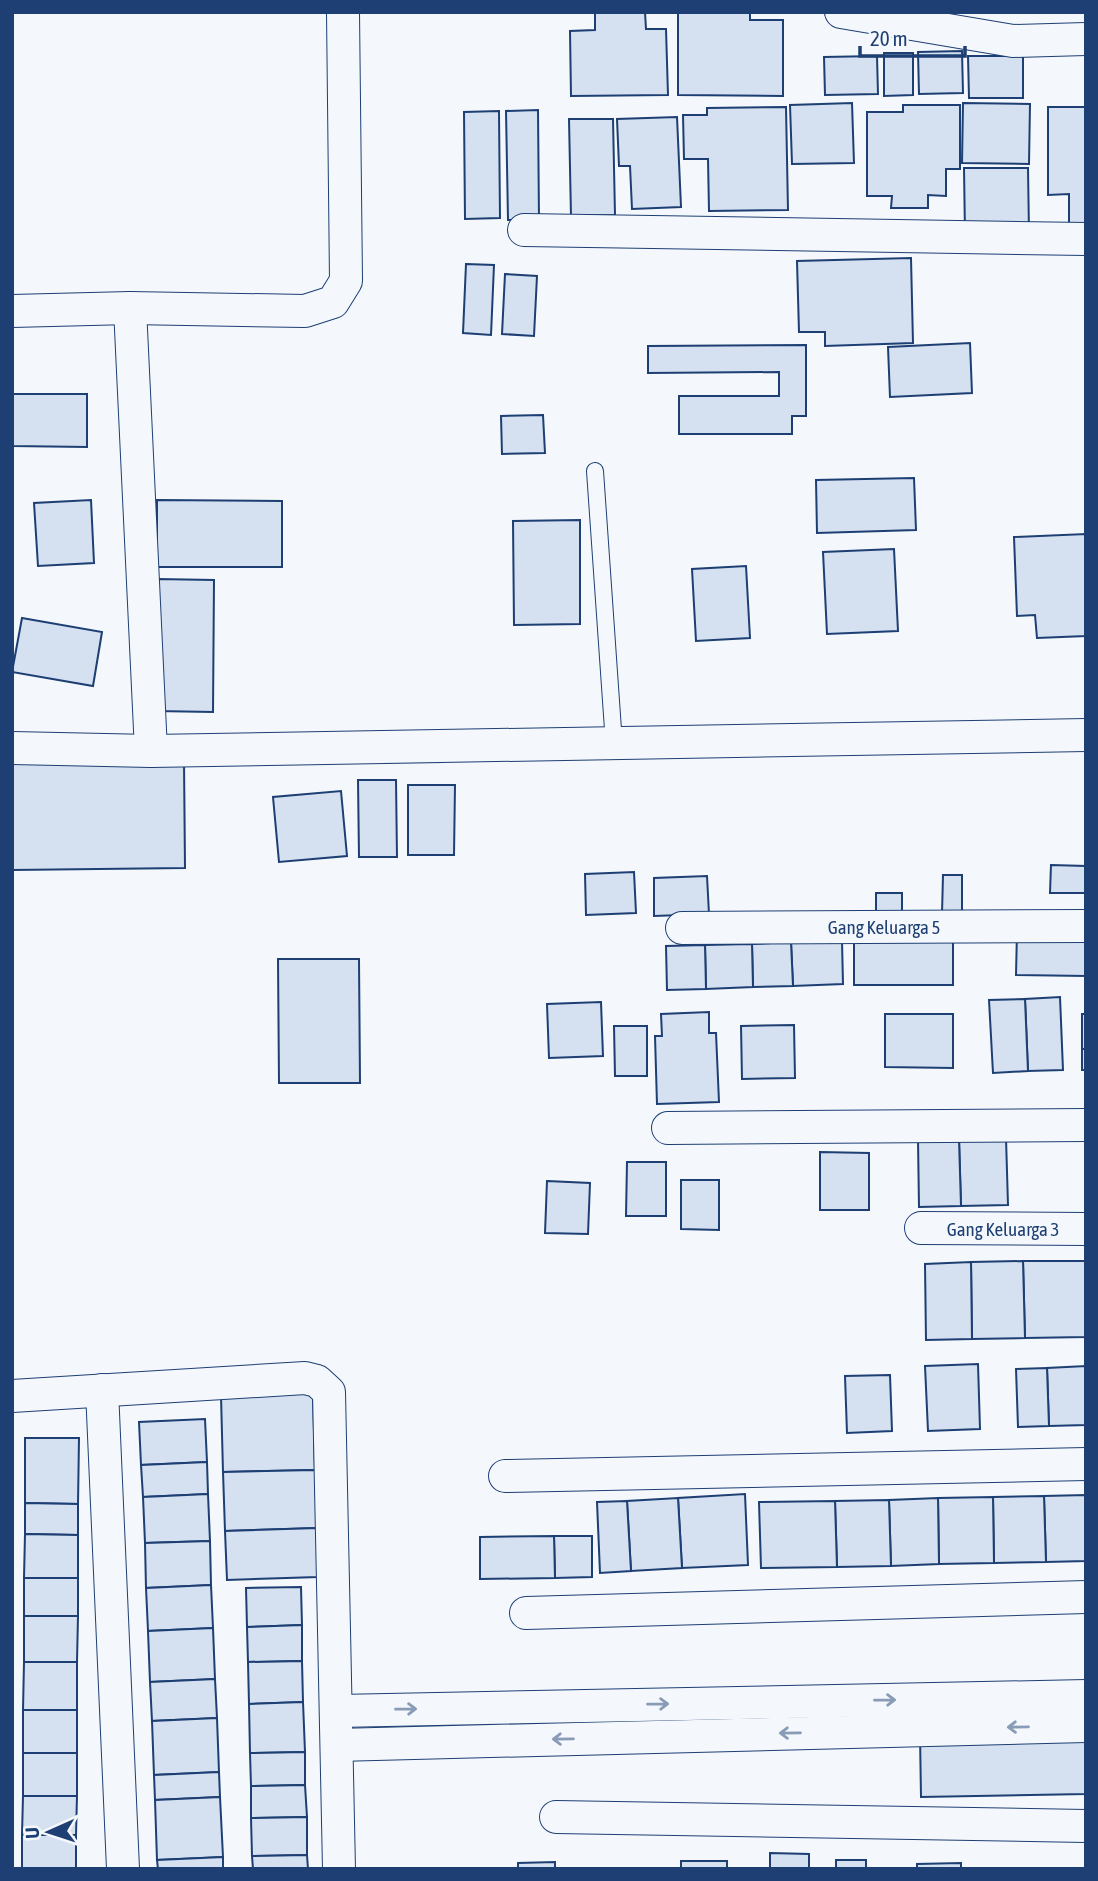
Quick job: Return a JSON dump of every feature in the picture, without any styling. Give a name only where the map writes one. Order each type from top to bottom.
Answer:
[{"type":"street","points":[[12,311],[130,308],[306,311],[333,302],[346,281],[343,12]]},
{"type":"street","points":[[841,12],[1013,41],[1086,39]]},
{"type":"street","points":[[524,230],[1086,239]]},
{"type":"street","points":[[130,308],[151,751]]},
{"type":"street","points":[[12,748],[151,751],[1086,735]]},
{"type":"street","name":"Gang Keluarga 5","points":[[682,928],[1086,926]]},
{"type":"street","points":[[668,1128],[1086,1125]]},
{"type":"street","name":"Gang Keluarga 3","points":[[921,1228],[1086,1229]]},
{"type":"street","points":[[12,1396],[305,1378],[317,1381],[329,1392],[338,1711],[339,1869]]},
{"type":"street","points":[[102,1390],[123,1869]]},
{"type":"street","points":[[505,1476],[1086,1464]]},
{"type":"street","points":[[526,1613],[1086,1597]]},
{"type":"street","points":[[338,1711],[1086,1696]]},
{"type":"street","points":[[337,1745],[1086,1726]]},
{"type":"street","points":[[556,1817],[1086,1826]]},
{"type":"lane","points":[[595,471],[614,744]]},
{"type":"building","points":[[595,12],[645,12],[646,29],[666,29],[668,95],[571,96],[570,31],[595,30]]},
{"type":"building","points":[[678,12],[750,12],[750,20],[783,20],[783,96],[678,95]]},
{"type":"building","points":[[962,51],[963,93],[919,94],[918,52]]},
{"type":"building","points":[[884,53],[913,53],[913,95],[884,96]]},
{"type":"building","points":[[877,56],[878,94],[825,95],[824,57]]},
{"type":"building","points":[[968,56],[1023,56],[1023,98],[969,98]]},
{"type":"building","points":[[852,103],[854,163],[792,164],[790,105]]},
{"type":"building","points":[[963,103],[1030,104],[1029,164],[962,163]]},
{"type":"building","points":[[903,105],[960,105],[960,169],[946,169],[946,196],[928,195],[928,208],[891,208],[892,196],[867,196],[867,112],[903,112]]},
{"type":"building","points":[[786,107],[788,210],[709,211],[708,159],[684,159],[683,115],[707,115],[707,108]]},
{"type":"building","points":[[1048,107],[1086,107],[1086,234],[1069,234],[1069,194],[1048,195]]},
{"type":"building","points":[[538,110],[539,220],[508,220],[506,111]]},
{"type":"building","points":[[499,111],[500,218],[465,219],[464,112]]},
{"type":"building","points":[[677,117],[681,207],[632,209],[630,166],[619,166],[617,119]]},
{"type":"building","points":[[569,119],[613,119],[615,215],[571,216]]},
{"type":"building","points":[[964,168],[1028,168],[1029,233],[965,234]]},
{"type":"building","points":[[911,258],[913,343],[825,346],[825,332],[799,332],[797,261]]},
{"type":"building","points":[[466,264],[494,265],[491,335],[463,333]]},
{"type":"building","points":[[505,274],[537,276],[534,336],[502,334]]},
{"type":"building","points":[[970,343],[972,393],[890,397],[888,347]]},
{"type":"building","points":[[806,345],[806,416],[792,416],[792,434],[679,434],[679,396],[779,396],[779,372],[648,373],[648,346]]},
{"type":"building","points":[[12,394],[87,394],[87,447],[12,446]]},
{"type":"building","points":[[543,415],[545,453],[502,454],[501,416]]},
{"type":"building","points":[[914,478],[916,530],[817,533],[816,480]]},
{"type":"building","points":[[91,500],[94,563],[38,566],[34,503]]},
{"type":"building","points":[[157,500],[282,501],[282,567],[157,567]]},
{"type":"building","points":[[580,520],[580,624],[514,625],[513,521]]},
{"type":"building","points":[[1086,534],[1086,636],[1037,638],[1035,615],[1017,616],[1014,537]]},
{"type":"building","points":[[894,549],[898,631],[827,634],[823,552]]},
{"type":"building","points":[[746,566],[750,638],[696,641],[692,569]]},
{"type":"building","points":[[157,579],[214,580],[213,712],[156,711]]},
{"type":"building","points":[[22,618],[102,632],[93,686],[12,672]]},
{"type":"building","points":[[184,761],[185,868],[12,870],[12,763]]},
{"type":"building","points":[[358,780],[396,780],[397,857],[359,857]]},
{"type":"building","points":[[408,785],[455,785],[454,855],[408,855]]},
{"type":"building","points":[[341,791],[347,856],[279,862],[273,797]]},
{"type":"building","points":[[1051,865],[1086,866],[1086,893],[1050,893]]},
{"type":"building","points":[[634,872],[636,913],[586,915],[585,874]]},
{"type":"building","points":[[943,875],[962,875],[962,915],[942,914]]},
{"type":"building","points":[[707,876],[709,914],[654,916],[654,878]]},
{"type":"building","points":[[876,893],[902,893],[902,918],[876,918]]},
{"type":"building","points":[[1017,931],[1086,932],[1086,976],[1016,975]]},
{"type":"building","points":[[854,936],[953,937],[953,985],[854,985]]},
{"type":"building","points":[[842,941],[843,984],[793,986],[791,942]]},
{"type":"building","points":[[791,942],[793,986],[753,987],[752,944]]},
{"type":"building","points":[[752,944],[753,987],[706,989],[705,945]]},
{"type":"building","points":[[705,945],[706,989],[667,990],[666,946]]},
{"type":"building","points":[[278,959],[359,959],[360,1083],[279,1083]]},
{"type":"building","points":[[1060,997],[1063,1070],[1028,1071],[1025,999]]},
{"type":"building","points":[[1025,999],[1028,1071],[993,1073],[989,1000]]},
{"type":"building","points":[[601,1002],[603,1056],[549,1058],[547,1004]]},
{"type":"building","points":[[709,1012],[709,1033],[716,1033],[719,1102],[657,1104],[655,1036],[662,1036],[661,1014]]},
{"type":"building","points":[[885,1014],[953,1014],[953,1068],[885,1067]]},
{"type":"building","points":[[1082,1014],[1086,1014],[1086,1049],[1082,1049]]},
{"type":"building","points":[[794,1025],[795,1078],[742,1079],[741,1026]]},
{"type":"building","points":[[614,1026],[647,1026],[647,1076],[615,1076]]},
{"type":"building","points":[[1082,1049],[1086,1049],[1086,1070],[1082,1070]]},
{"type":"building","points":[[1006,1138],[1008,1205],[961,1206],[959,1139]]},
{"type":"building","points":[[959,1139],[961,1206],[919,1207],[918,1140]]},
{"type":"building","points":[[820,1152],[869,1153],[869,1210],[820,1210]]},
{"type":"building","points":[[627,1162],[666,1162],[666,1216],[626,1216]]},
{"type":"building","points":[[681,1180],[719,1180],[719,1230],[681,1229]]},
{"type":"building","points":[[547,1181],[590,1183],[588,1234],[545,1233]]},
{"type":"building","points":[[1023,1261],[1085,1261],[1086,1337],[1025,1338]]},
{"type":"building","points":[[1023,1261],[1025,1338],[972,1339],[971,1262]]},
{"type":"building","points":[[971,1262],[972,1339],[926,1340],[925,1264]]},
{"type":"building","points":[[978,1364],[980,1429],[928,1431],[925,1366]]},
{"type":"building","points":[[1086,1366],[1086,1425],[1049,1426],[1047,1368]]},
{"type":"building","points":[[1047,1368],[1049,1426],[1018,1427],[1016,1369]]},
{"type":"building","points":[[890,1375],[892,1431],[847,1433],[845,1376]]},
{"type":"building","points":[[313,1393],[315,1470],[223,1472],[221,1396]]},
{"type":"building","points":[[205,1419],[207,1462],[141,1465],[139,1422]]},
{"type":"building","points":[[25,1438],[79,1438],[78,1504],[25,1503]]},
{"type":"building","points":[[207,1462],[208,1494],[143,1497],[141,1465]]},
{"type":"building","points":[[315,1470],[317,1528],[225,1531],[223,1472]]},
{"type":"building","points":[[208,1494],[210,1541],[145,1543],[143,1497]]},
{"type":"building","points":[[745,1494],[748,1565],[682,1568],[678,1498]]},
{"type":"building","points":[[1086,1495],[1086,1561],[1046,1562],[1044,1496]]},
{"type":"building","points":[[1044,1496],[1046,1562],[994,1563],[993,1497]]},
{"type":"building","points":[[993,1497],[994,1563],[939,1564],[938,1498]]},
{"type":"building","points":[[678,1498],[682,1568],[631,1571],[627,1501]]},
{"type":"building","points":[[938,1498],[939,1564],[891,1566],[889,1500]]},
{"type":"building","points":[[889,1500],[891,1566],[837,1567],[835,1501]]},
{"type":"building","points":[[627,1501],[631,1571],[600,1573],[597,1502]]},
{"type":"building","points":[[835,1501],[837,1567],[761,1568],[759,1502]]},
{"type":"building","points":[[25,1503],[78,1504],[78,1535],[25,1534]]},
{"type":"building","points":[[317,1528],[318,1577],[227,1580],[225,1531]]},
{"type":"building","points":[[25,1534],[78,1535],[78,1578],[24,1578]]},
{"type":"building","points":[[554,1536],[592,1536],[592,1577],[555,1578]]},
{"type":"building","points":[[554,1536],[555,1578],[480,1579],[480,1537]]},
{"type":"building","points":[[210,1541],[211,1585],[146,1588],[145,1543]]},
{"type":"building","points":[[24,1578],[78,1578],[78,1616],[24,1616]]},
{"type":"building","points":[[211,1585],[213,1628],[148,1631],[146,1588]]},
{"type":"building","points":[[301,1587],[302,1625],[247,1627],[246,1588]]},
{"type":"building","points":[[24,1616],[78,1616],[77,1662],[24,1662]]},
{"type":"building","points":[[302,1625],[302,1661],[248,1662],[247,1627]]},
{"type":"building","points":[[213,1628],[215,1679],[150,1682],[148,1631]]},
{"type":"building","points":[[302,1661],[303,1702],[249,1704],[248,1662]]},
{"type":"building","points":[[24,1662],[77,1662],[77,1710],[23,1710]]},
{"type":"building","points":[[215,1679],[217,1718],[152,1721],[150,1682]]},
{"type":"building","points":[[303,1702],[305,1752],[250,1753],[249,1704]]},
{"type":"building","points":[[23,1710],[77,1710],[77,1753],[23,1753]]},
{"type":"building","points":[[217,1718],[219,1772],[154,1775],[152,1721]]},
{"type":"building","points":[[1086,1731],[1086,1794],[921,1797],[920,1734]]},
{"type":"building","points":[[305,1752],[305,1785],[251,1786],[250,1753]]},
{"type":"building","points":[[23,1753],[77,1753],[77,1796],[23,1796]]},
{"type":"building","points":[[219,1772],[220,1797],[155,1800],[154,1775]]},
{"type":"building","points":[[305,1785],[307,1817],[251,1818],[251,1786]]},
{"type":"building","points":[[23,1796],[77,1796],[76,1835],[22,1835]]},
{"type":"building","points":[[220,1797],[223,1857],[157,1860],[155,1800]]},
{"type":"building","points":[[307,1817],[307,1855],[252,1856],[251,1818]]},
{"type":"building","points":[[22,1835],[76,1835],[76,1869],[22,1869]]},
{"type":"building","points":[[770,1853],[809,1854],[809,1869],[770,1869]]},
{"type":"building","points":[[307,1855],[308,1869],[253,1869],[252,1856]]},
{"type":"building","points":[[223,1857],[223,1869],[158,1869],[157,1860]]},
{"type":"building","points":[[836,1860],[866,1860],[866,1869],[836,1869]]},
{"type":"building","points":[[681,1861],[727,1861],[727,1869],[681,1869]]},
{"type":"building","points":[[555,1862],[555,1869],[518,1869],[518,1863]]},
{"type":"building","points":[[961,1863],[961,1869],[917,1869],[917,1864]]}]
